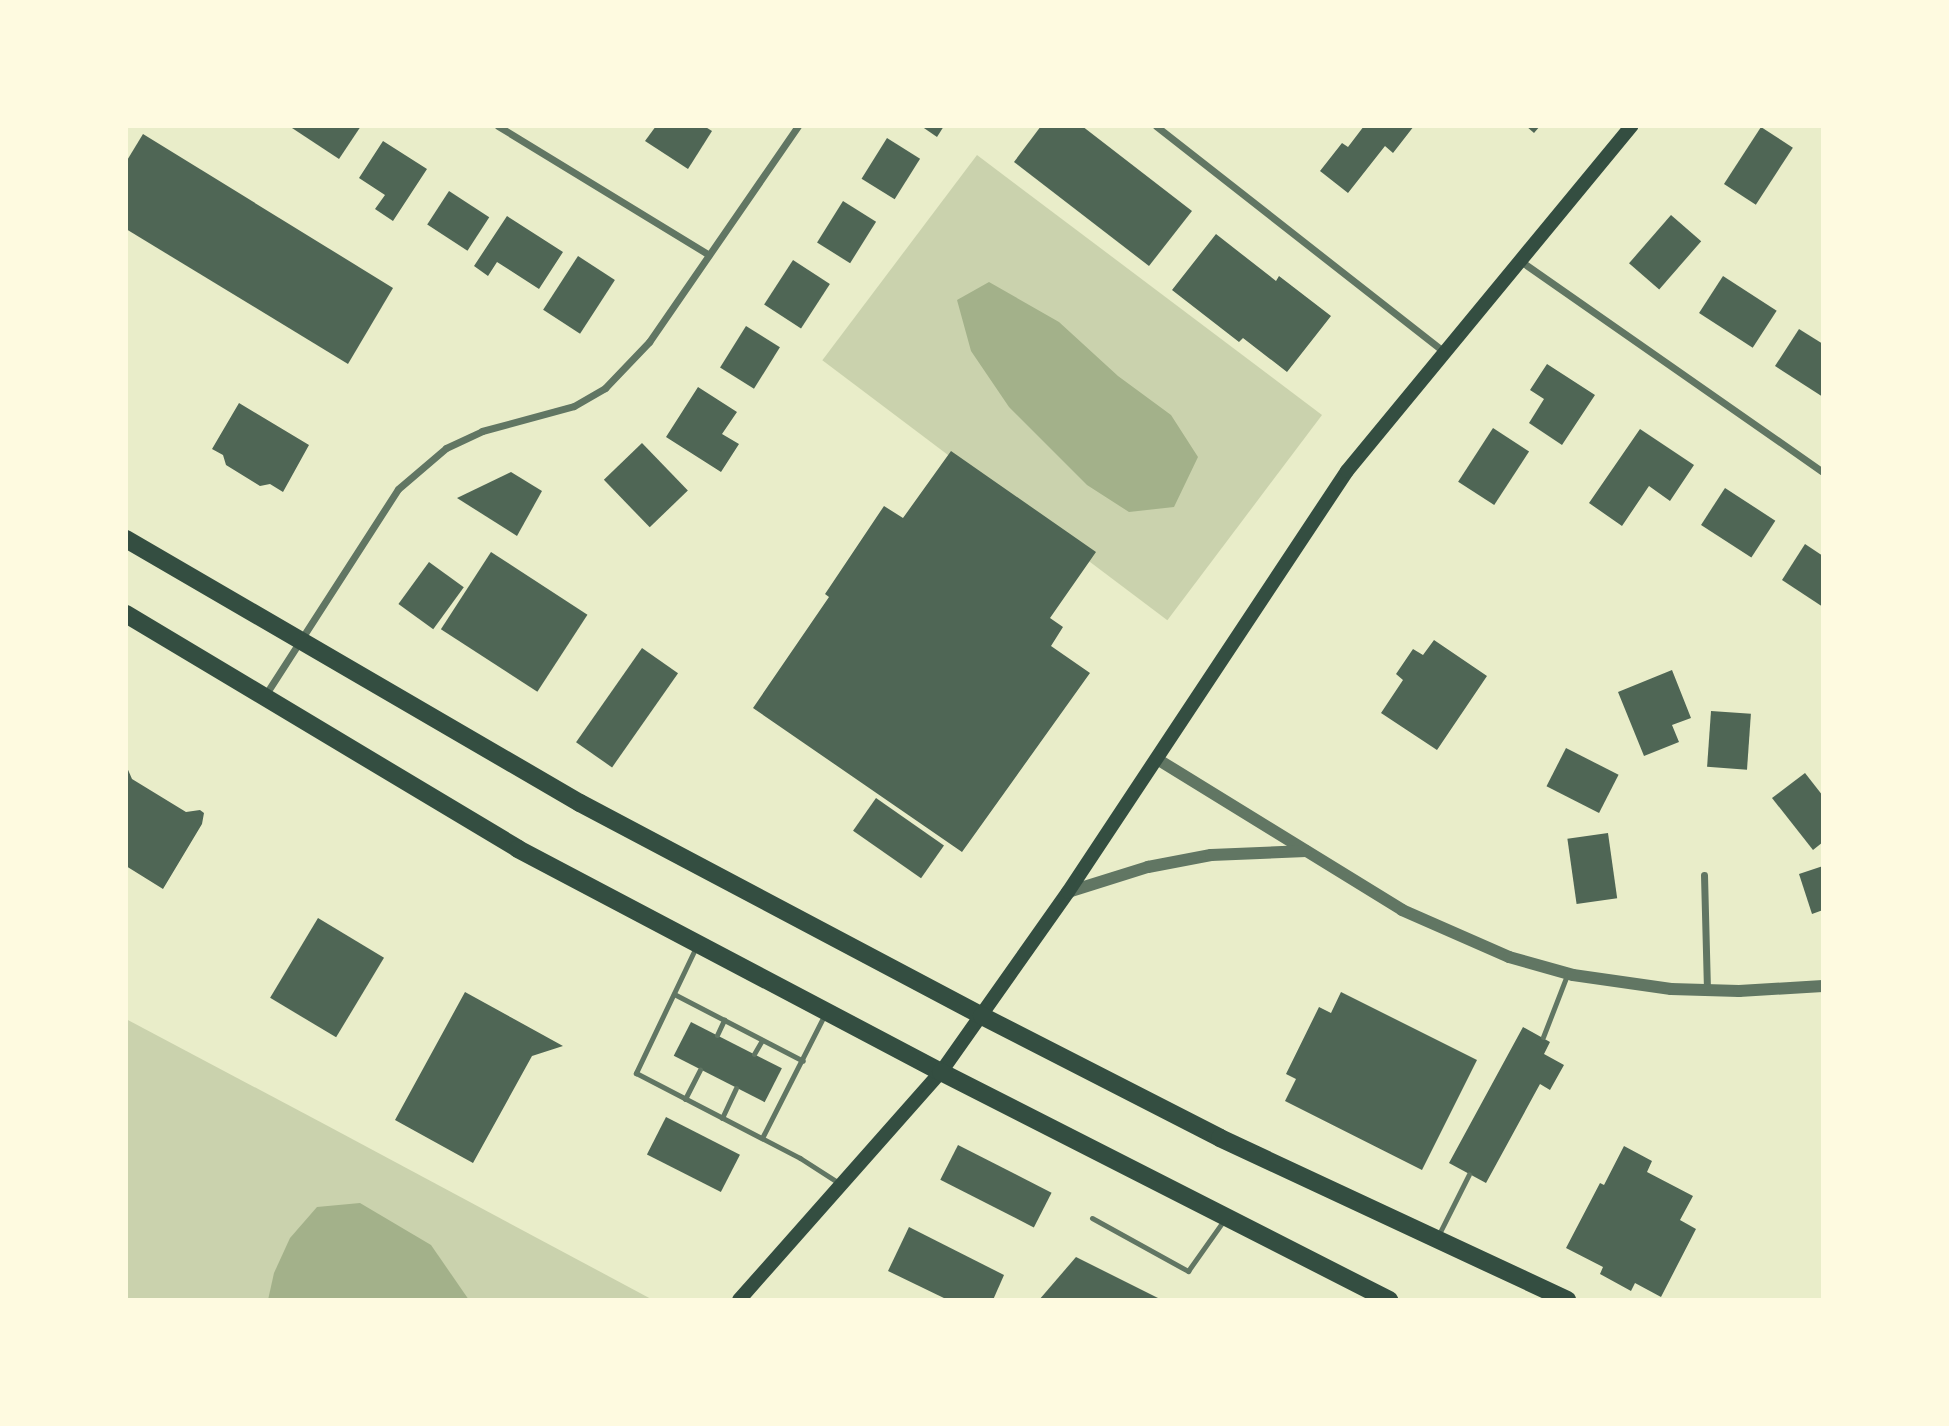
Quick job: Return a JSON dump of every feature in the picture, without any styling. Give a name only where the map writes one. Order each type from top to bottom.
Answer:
[{"type":"main road","points":[[739,1300],[941,1072],[1068,892],[1348,471],[1631,126]]},
{"type":"main road","points":[[126,539],[580,803],[982,1016],[1220,1138],[1567,1300]]},
{"type":"main road","points":[[126,614],[263,699],[518,849],[941,1072],[1389,1300]]},
{"type":"street","points":[[498,126],[709,255]]},
{"type":"street","points":[[263,699],[398,489],[446,448],[482,431],[574,406],[605,388],[649,342],[798,126]]},
{"type":"street","points":[[1156,126],[1444,352]]},
{"type":"street","points":[[1519,260],[1823,472]]},
{"type":"street","points":[[1157,760],[1402,910],[1509,957],[1567,974],[1671,989],[1823,986]]},
{"type":"street","points":[[1068,892],[1148,867],[1211,855],[1306,851]]},
{"type":"street","points":[[1704,875],[1707,990]]},
{"type":"lane","points":[[697,944],[636,1073],[762,1138],[842,1184]]},
{"type":"lane","points":[[1543,1038],[1567,974]]},
{"type":"lane","points":[[674,994],[803,1061]]},
{"type":"lane","points":[[762,1138],[827,1012]]},
{"type":"lane","points":[[717,1035],[724,1020]]},
{"type":"lane","points":[[754,1054],[762,1040]]},
{"type":"lane","points":[[685,1099],[700,1070]]},
{"type":"lane","points":[[722,1118],[736,1088]]},
{"type":"lane","points":[[1436,1238],[1469,1174]]},
{"type":"lane","points":[[1092,1218],[1188,1271],[1225,1218]]},
{"type":"shaded area","points":[[977,155],[1322,415],[1167,620],[822,360]]},
{"type":"shaded area","points":[[989,282],[1059,322],[1118,376],[1171,415],[1198,457],[1174,507],[1129,512],[1087,485],[1009,407],[971,351],[957,300]]},
{"type":"shaded area","points":[[126,1019],[326,1125],[653,1300],[126,1300]]},
{"type":"shaded area","points":[[360,1203],[431,1245],[469,1300],[268,1300],[274,1273],[290,1238],[317,1207]]},
{"type":"building","points":[[289,126],[361,126],[339,159]]},
{"type":"building","points":[[656,126],[704,126],[712,131],[688,169],[645,141]]},
{"type":"building","points":[[921,126],[944,126],[937,137]]},
{"type":"building","points":[[1041,126],[1082,126],[1192,211],[1149,266],[1014,162]]},
{"type":"building","points":[[1364,126],[1414,126],[1393,153],[1385,146],[1348,193],[1320,171],[1342,143],[1348,147]]},
{"type":"building","points":[[1526,126],[1540,126],[1534,133]]},
{"type":"building","points":[[1761,127],[1793,148],[1756,205],[1724,184]]},
{"type":"building","points":[[143,134],[393,288],[348,364],[126,229],[126,162]]},
{"type":"building","points":[[887,138],[920,159],[895,199],[862,179]]},
{"type":"building","points":[[383,141],[427,169],[393,221],[375,209],[385,195],[359,178]]},
{"type":"building","points":[[449,191],[489,217],[467,251],[427,225]]},
{"type":"building","points":[[843,201],[876,222],[850,263],[817,243]]},
{"type":"building","points":[[1671,215],[1701,241],[1659,290],[1629,263]]},
{"type":"building","points":[[507,216],[563,252],[539,289],[497,262],[488,276],[474,266]]},
{"type":"building","points":[[1216,234],[1276,281],[1279,276],[1331,316],[1287,372],[1243,338],[1239,342],[1172,290]]},
{"type":"building","points":[[578,256],[615,280],[580,334],[543,310]]},
{"type":"building","points":[[793,260],[830,284],[801,328],[764,304]]},
{"type":"building","points":[[1723,276],[1777,311],[1753,348],[1699,313]]},
{"type":"building","points":[[746,326],[780,347],[754,389],[720,368]]},
{"type":"building","points":[[1799,329],[1823,344],[1823,397],[1775,366]]},
{"type":"building","points":[[1547,364],[1595,395],[1562,445],[1529,423],[1544,399],[1530,390]]},
{"type":"building","points":[[698,387],[737,412],[722,434],[739,444],[721,472],[666,437]]},
{"type":"building","points":[[239,403],[309,445],[283,492],[270,484],[260,486],[226,465],[223,455],[212,449]]},
{"type":"building","points":[[1493,428],[1529,451],[1494,505],[1458,482]]},
{"type":"building","points":[[1640,429],[1694,465],[1670,501],[1649,486],[1622,526],[1589,503]]},
{"type":"building","points":[[642,443],[688,490],[650,527],[604,480]]},
{"type":"building","points":[[951,451],[1096,552],[1050,618],[1063,627],[1051,646],[1090,673],[962,852],[753,708],[829,597],[825,594],[884,506],[903,518]]},
{"type":"building","points":[[511,472],[542,491],[517,536],[457,498]]},
{"type":"building","points":[[1725,488],[1775,521],[1751,558],[1701,525]]},
{"type":"building","points":[[1805,544],[1823,556],[1823,607],[1782,580]]},
{"type":"building","points":[[491,552],[587,615],[537,692],[441,629]]},
{"type":"building","points":[[429,562],[464,587],[433,629],[398,604]]},
{"type":"building","points":[[1434,640],[1487,676],[1437,750],[1381,713],[1403,680],[1396,674],[1413,649],[1423,655]]},
{"type":"building","points":[[642,648],[678,673],[612,767],[576,742]]},
{"type":"building","points":[[1672,670],[1691,718],[1672,725],[1679,742],[1644,756],[1618,692]]},
{"type":"building","points":[[1711,711],[1751,714],[1747,770],[1707,767]]},
{"type":"building","points":[[1566,748],[1619,775],[1599,813],[1546,786]]},
{"type":"building","points":[[126,765],[132,779],[186,812],[200,810],[204,813],[202,824],[163,889],[126,866]]},
{"type":"building","points":[[1805,773],[1823,796],[1823,842],[1813,850],[1772,798]]},
{"type":"building","points":[[876,798],[944,846],[921,878],[853,831]]},
{"type":"building","points":[[1608,833],[1617,898],[1577,904],[1567,839]]},
{"type":"building","points":[[1823,866],[1823,910],[1812,914],[1799,874]]},
{"type":"building","points":[[318,918],[384,958],[336,1037],[270,998]]},
{"type":"building","points":[[465,992],[563,1046],[532,1056],[473,1163],[395,1120]]},
{"type":"building","points":[[1341,992],[1477,1060],[1422,1170],[1285,1101],[1296,1079],[1286,1074],[1319,1007],[1331,1013]]},
{"type":"building","points":[[691,1022],[782,1068],[765,1102],[674,1056]]},
{"type":"building","points":[[1523,1027],[1550,1042],[1544,1054],[1564,1065],[1550,1090],[1540,1084],[1486,1183],[1449,1163]]},
{"type":"building","points":[[666,1117],[740,1155],[721,1192],[647,1154]]},
{"type":"building","points":[[958,1145],[1052,1193],[1034,1227],[940,1180]]},
{"type":"building","points":[[1624,1146],[1652,1161],[1647,1172],[1693,1196],[1680,1220],[1696,1229],[1661,1297],[1635,1283],[1631,1291],[1600,1274],[1603,1267],[1566,1248],[1600,1183],[1604,1185]]},
{"type":"building","points":[[909,1227],[1004,1275],[993,1300],[948,1300],[888,1271]]},
{"type":"building","points":[[1076,1257],[1162,1300],[1039,1300]]}]
